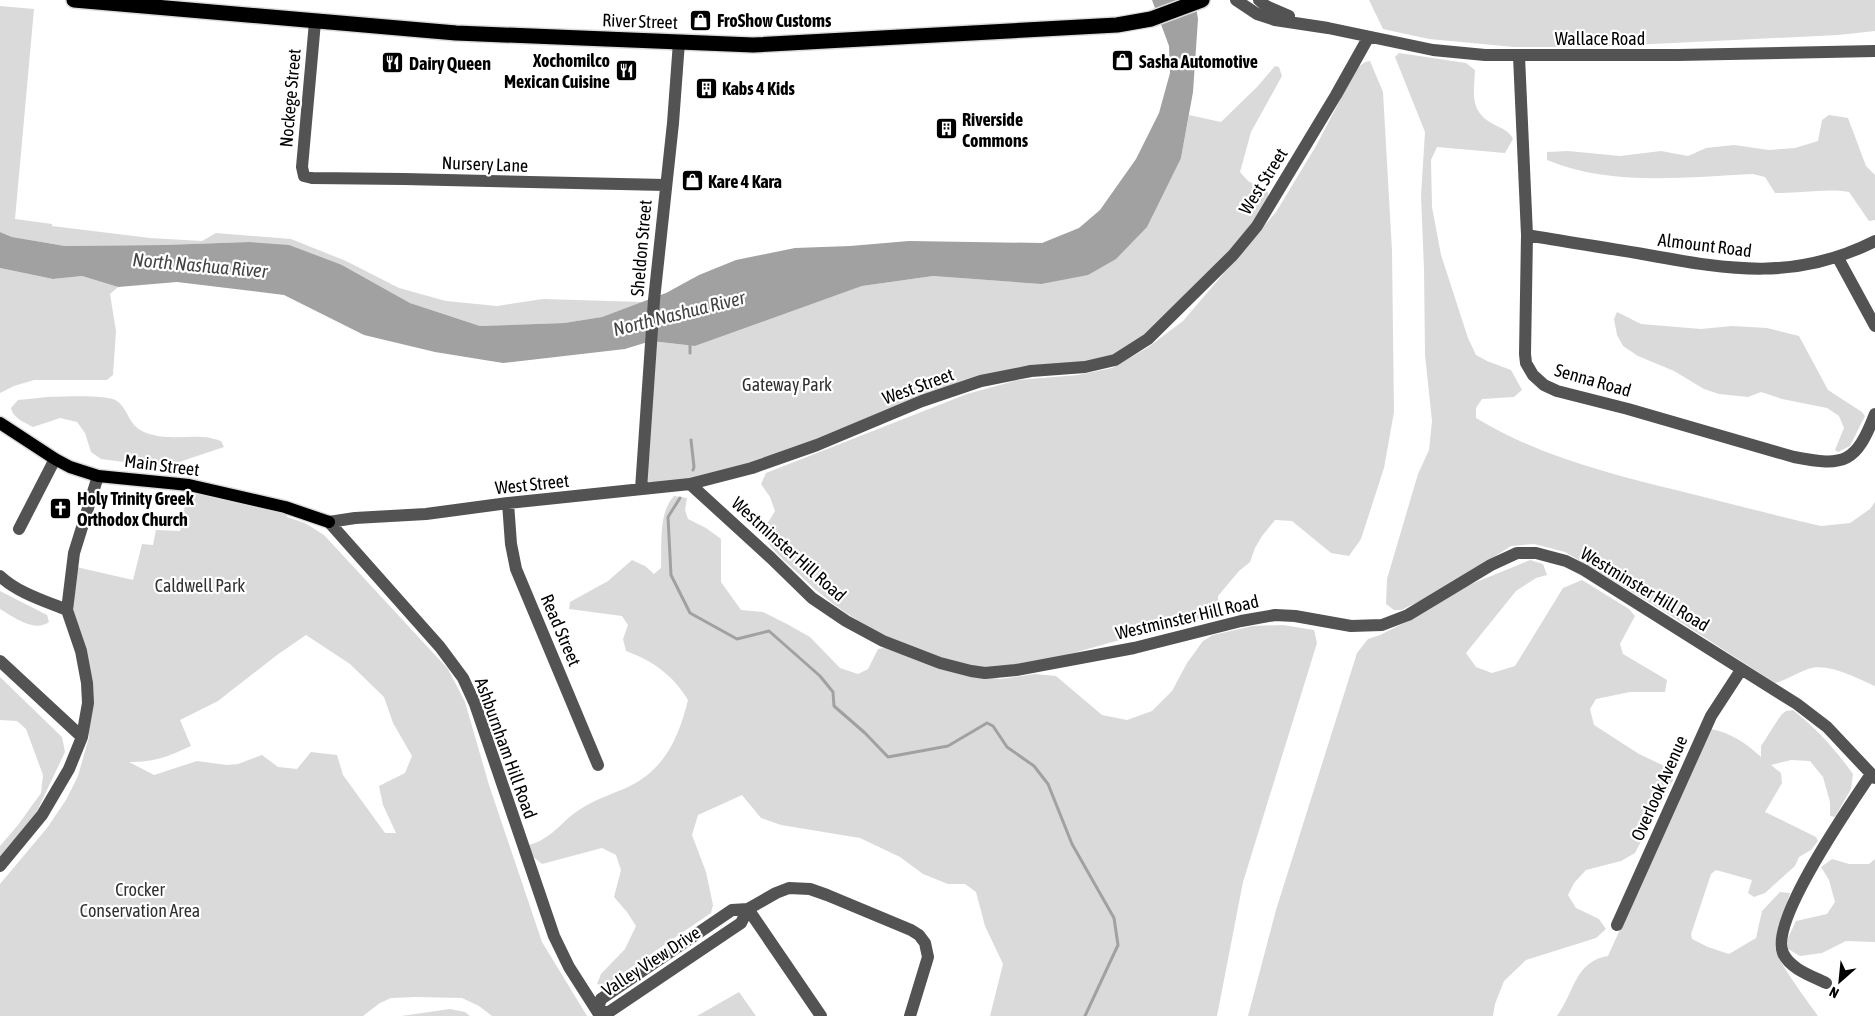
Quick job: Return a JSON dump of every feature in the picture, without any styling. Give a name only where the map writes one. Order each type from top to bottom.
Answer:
[{"type":"highway","name":"River Street","points":[[74,0],[456,34],[753,44],[1117,25],[1151,20],[1202,0]]},
{"type":"main road","name":"Main Street","points":[[0,423],[55,459],[70,467],[98,476],[189,485],[285,507],[328,522]]},
{"type":"street","name":"Wallace Road","points":[[1236,0],[1257,14],[1275,20],[1328,28]]},
{"type":"street","name":"Wallace Road","points":[[1259,0],[1282,14],[1328,28],[1368,38],[1433,50],[1519,56],[1875,51]]},
{"type":"street","name":"Nockege Street","points":[[304,176],[302,168],[315,22]]},
{"type":"street","name":"West Street","points":[[328,522],[355,518],[426,514],[508,503],[690,484],[752,468],[817,445],[922,401],[981,382],[1031,371],[1085,367],[1115,360],[1148,339],[1233,255],[1257,226],[1368,38]]},
{"type":"street","name":"Sheldon Street","points":[[641,489],[654,300],[673,123],[679,42]]},
{"type":"street","name":"Senna Road","points":[[1519,56],[1527,235],[1525,354],[1529,370],[1544,385],[1566,393],[1794,457],[1822,462],[1841,461],[1853,454],[1863,442],[1875,414]]},
{"type":"street","name":"Nursery Lane","points":[[304,176],[312,178],[665,185]]},
{"type":"street","name":"Almount Road","points":[[1527,235],[1722,268],[1749,269],[1777,268],[1838,258],[1875,241]]},
{"type":"street","points":[[1838,258],[1875,326]]},
{"type":"street","points":[[19,529],[55,459]]},
{"type":"street","points":[[0,866],[42,815],[69,768],[82,737],[88,703],[87,683],[81,651],[67,610],[74,553],[98,476]]},
{"type":"street","name":"Westminster Hill Road","points":[[690,484],[821,606],[860,630],[883,641],[940,663],[971,671],[993,673],[1134,648],[1241,621],[1275,615],[1295,616],[1351,626],[1382,625],[1408,615],[1500,560],[1517,553],[1536,553],[1556,558],[1584,570],[1797,704],[1827,727],[1873,776]]},
{"type":"street","name":"Read Street","points":[[508,503],[511,544],[516,569],[598,766]]},
{"type":"street","name":"Ashburnham Hill Road","points":[[328,522],[440,647],[463,678],[475,704],[554,936],[569,967],[599,1013]]},
{"type":"street","points":[[0,576],[6,582],[67,610]]},
{"type":"street","points":[[0,660],[82,737]]},
{"type":"street","name":"Overlook Avenue","points":[[1617,926],[1711,716],[1741,670]]},
{"type":"street","points":[[1826,983],[1805,973],[1786,958],[1781,946],[1782,930],[1805,876],[1873,776]]},
{"type":"street","name":"Valley View Drive","points":[[599,1013],[601,999],[732,910],[748,908],[782,890],[804,888],[827,894],[916,933],[925,943],[928,957],[910,1016]]},
{"type":"street","points":[[748,908],[821,1016]]},
{"type":"green space","points":[[1369,0],[1875,0],[1875,31],[1838,35],[1591,47],[1514,47],[1429,39],[1383,29]]},
{"type":"green space","points":[[0,6],[34,9],[15,219],[52,224],[52,226],[150,238],[202,241],[216,233],[291,239],[346,261],[399,288],[446,301],[497,306],[543,299],[643,302],[602,317],[564,323],[480,326],[410,303],[342,265],[249,242],[65,246],[12,237],[0,232]]},
{"type":"green space","points":[[1399,53],[1466,63],[1475,70],[1474,95],[1477,108],[1487,120],[1506,130],[1513,139],[1505,153],[1437,147],[1431,160],[1432,207],[1441,255],[1468,338],[1476,355],[1511,370],[1522,390],[1514,397],[1482,399],[1476,408],[1476,418],[1525,443],[1575,462],[1627,478],[1821,526],[1850,523],[1870,509],[1875,502],[1875,686],[1833,669],[1816,667],[1799,672],[1775,683],[1662,610],[1565,552],[1534,544],[1511,546],[1443,590],[1401,610],[1394,610],[1386,604],[1387,579],[1418,474],[1429,450],[1432,421],[1425,355],[1421,196],[1425,132],[1395,57]]},
{"type":"green space","points":[[1370,61],[1383,92],[1392,251],[1394,412],[1384,468],[1361,539],[1349,556],[1331,553],[1292,521],[1275,520],[1262,536],[1250,562],[1239,571],[1218,596],[1218,607],[1212,615],[1018,667],[1000,668],[974,666],[946,660],[891,639],[840,609],[818,592],[772,548],[764,531],[775,511],[770,497],[761,484],[766,473],[967,394],[1018,380],[1078,375],[1112,368],[1147,348],[1183,321],[1276,212],[1316,146],[1357,68]]},
{"type":"green space","name":"Gateway Park","points":[[1275,66],[1279,67],[1282,76],[1251,132],[1240,172],[1248,181],[1268,192],[1268,198],[1253,222],[1182,307],[1115,360],[981,381],[752,468],[641,489],[651,341],[695,346],[862,286],[933,276],[1041,284],[1181,158],[1189,115],[1221,122],[1257,87]]},
{"type":"green space","points":[[1829,115],[1848,118],[1866,166],[1875,175],[1875,220],[1869,221],[1849,192],[1775,193],[1765,177],[1753,174],[1675,178],[1623,177],[1597,174],[1547,160],[1547,152],[1568,151],[1620,156],[1661,151],[1688,156],[1706,148],[1734,145],[1769,150],[1795,148],[1818,141],[1822,120]]},
{"type":"green space","points":[[0,268],[53,279],[82,276],[118,287],[110,294],[116,331],[113,375],[107,380],[34,380],[14,386],[0,393]]},
{"type":"green space","points":[[1617,312],[1641,324],[1701,329],[1732,326],[1767,328],[1799,336],[1828,390],[1862,412],[1865,416],[1850,446],[1838,452],[1835,450],[1844,428],[1839,416],[1827,408],[1782,399],[1761,392],[1748,397],[1719,394],[1704,389],[1674,371],[1638,356],[1623,346],[1617,335],[1614,319]]},
{"type":"green space","points":[[48,397],[104,397],[117,401],[135,425],[144,432],[165,437],[209,438],[221,441],[224,447],[182,461],[170,468],[101,459],[91,452],[85,433],[77,422],[60,418],[33,427],[19,419],[12,411],[11,408],[18,400]]},
{"type":"green space","points":[[189,485],[285,507],[287,517],[305,523],[324,535],[448,669],[465,702],[489,785],[542,942],[587,1016],[492,1016],[479,1006],[462,998],[416,997],[391,998],[380,1003],[363,1016],[0,1016],[0,884],[47,828],[66,800],[78,776],[89,737],[88,703],[67,610],[72,566],[133,580],[142,544],[153,545],[156,530],[180,531]],"holes":[[[306,635],[350,664],[384,697],[393,723],[412,756],[405,773],[379,786],[383,805],[396,833],[385,833],[343,775],[337,755],[311,752],[297,769],[278,767],[262,755],[238,764],[227,765],[197,761],[154,775],[129,762],[161,758],[191,746],[180,720],[218,701]]]},
{"type":"green space","points":[[674,496],[687,498],[685,510],[688,519],[706,528],[721,539],[721,582],[741,610],[763,612],[787,624],[810,637],[840,668],[858,674],[868,669],[878,649],[884,648],[960,673],[1000,679],[1035,674],[1056,676],[1102,715],[1127,720],[1152,711],[1172,691],[1187,663],[1203,641],[1213,635],[1253,626],[1283,625],[1314,630],[1317,643],[1243,882],[1217,1016],[990,1016],[1003,964],[985,926],[976,892],[965,884],[948,884],[923,874],[900,857],[860,838],[781,825],[761,818],[742,795],[698,815],[692,835],[706,872],[713,905],[711,913],[604,986],[597,984],[601,974],[625,949],[636,926],[614,897],[621,870],[616,855],[602,848],[542,864],[531,855],[529,845],[548,836],[585,806],[642,779],[662,760],[669,750],[680,726],[688,700],[676,683],[654,664],[626,651],[623,639],[628,625],[622,616],[569,609],[570,602],[608,581],[632,560],[645,566],[654,574],[661,568],[663,520],[665,511]]},
{"type":"green space","points":[[1530,560],[1543,564],[1547,575],[1536,578],[1516,591],[1466,653],[1476,667],[1492,673],[1515,666],[1563,588],[1582,580],[1629,609],[1635,616],[1620,644],[1623,654],[1667,680],[1665,692],[1630,692],[1596,699],[1590,709],[1594,725],[1639,754],[1673,770],[1673,780],[1635,853],[1621,861],[1586,870],[1574,883],[1568,895],[1576,908],[1599,919],[1606,929],[1596,938],[1526,960],[1504,981],[1495,1004],[1493,1016],[1248,1016],[1276,910],[1357,653],[1368,639],[1410,620],[1469,585]]},
{"type":"green space","points":[[0,591],[47,615],[49,622],[37,626],[31,625],[18,620],[0,609]]},
{"type":"green space","points":[[0,677],[62,737],[65,752],[36,813],[0,857],[0,846],[41,793],[43,775],[26,729],[17,721],[0,720]]},
{"type":"green space","points":[[1793,710],[1825,740],[1853,774],[1851,789],[1835,817],[1830,816],[1830,802],[1823,777],[1810,761],[1791,760],[1771,765],[1781,773],[1782,783],[1765,812],[1816,837],[1818,841],[1811,850],[1799,857],[1795,866],[1765,893],[1754,897],[1748,893],[1752,880],[1716,870],[1711,874],[1691,934],[1692,939],[1729,954],[1756,938],[1762,911],[1780,892],[1790,893],[1779,927],[1775,946],[1776,952],[1800,992],[1818,1016],[1557,1016],[1582,971],[1597,959],[1608,956],[1711,729],[1738,739],[1761,757],[1761,746],[1781,715],[1786,711]]},
{"type":"green space","points":[[1832,859],[1849,864],[1869,864],[1875,859],[1875,942],[1846,941],[1822,953],[1800,956],[1788,949],[1788,938],[1796,921],[1827,914],[1835,902],[1829,880],[1821,867]]},
{"type":"green space","points":[[739,992],[756,1016],[697,1016]]},
{"type":"green space","points":[[450,1009],[465,1012],[470,1016],[401,1016]]},
{"type":"water","name":"North Nashua River","points":[[1152,0],[1195,0],[1198,19],[1193,92],[1181,158],[1147,227],[1116,259],[1088,275],[1041,284],[933,276],[862,286],[695,346],[651,341],[625,349],[503,363],[435,352],[364,335],[284,295],[177,282],[118,287],[82,276],[53,279],[0,268],[0,232],[12,237],[65,246],[249,242],[289,245],[342,265],[410,303],[480,326],[564,323],[602,317],[666,293],[699,275],[736,260],[795,248],[909,241],[1042,243],[1079,228],[1100,210],[1136,159],[1159,113],[1170,73],[1169,46]]},
{"type":"waterway","points":[[690,345],[690,353]]},
{"type":"waterway","points":[[691,440],[693,470]]},
{"type":"waterway","points":[[680,498],[668,517],[671,575],[690,613],[737,639],[769,631],[820,676],[833,692],[834,706],[865,733],[888,757],[948,746],[987,723],[993,726],[1007,747],[1034,766],[1048,784],[1072,844],[1114,918],[1118,945],[1085,1016]]},
{"type":"place","name":"FroShow Customs","points":[[701,20]]},
{"type":"place","name":"Sasha Automotive","points":[[1123,61]]},
{"type":"place","name":"Dairy Queen","points":[[393,63]]},
{"type":"place","name":"Xochomilco Mexican Cuisine","points":[[626,70]]},
{"type":"place","name":"Kabs 4 Kids","points":[[706,88]]},
{"type":"place","name":"Riverside Commons","points":[[946,129]]},
{"type":"place","name":"Kare 4 Kara","points":[[692,181]]},
{"type":"place","name":"Holy Trinity Greek Orthodox Church","points":[[61,508]]},
{"type":"park label","name":"Caldwell Park","points":[[200,585]]},
{"type":"park label","name":"Crocker Conservation Area","points":[[140,900]]}]
